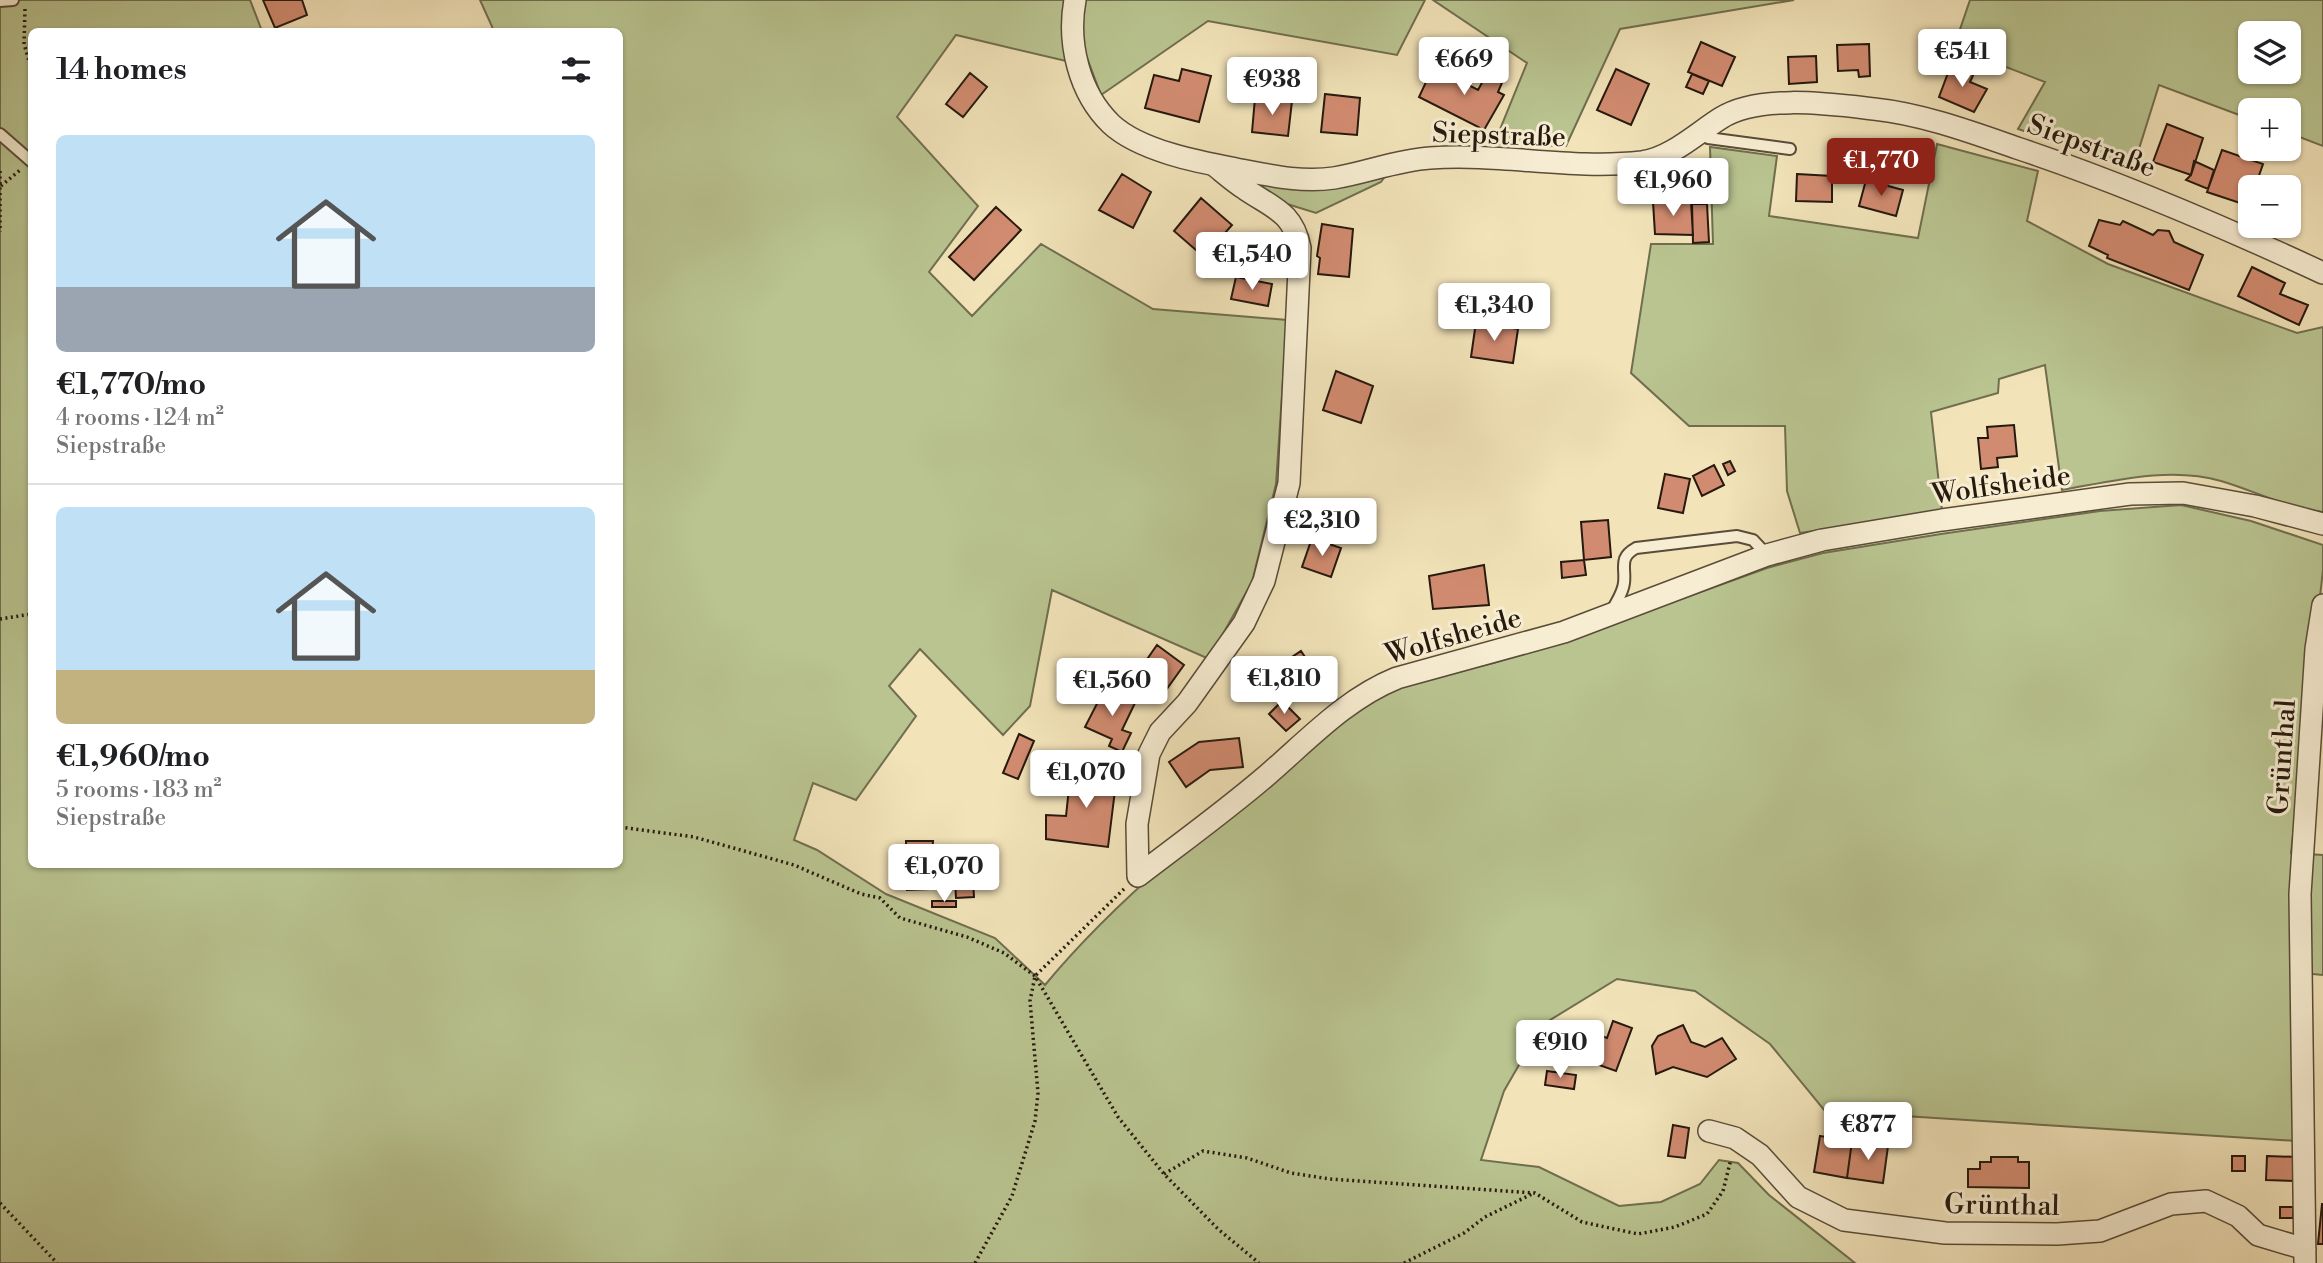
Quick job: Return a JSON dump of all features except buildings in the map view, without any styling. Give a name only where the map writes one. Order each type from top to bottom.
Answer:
[{"type":"street","name":"Siepstraße","points":[[1075,0],[1073,46],[1078,69],[1089,94],[1112,125],[1156,149],[1214,165],[1293,180],[1333,178],[1387,164],[1431,158],[1586,164],[1646,162],[1702,133],[1724,116],[1764,104],[1811,103],[1878,109],[1962,130],[2109,178],[2201,216],[2323,273]]},
{"type":"street","points":[[1138,876],[1137,824],[1149,754],[1160,732],[1187,703],[1244,623],[1264,581],[1289,483],[1300,248],[1296,230],[1283,212],[1243,188],[1214,165]]},
{"type":"street","name":"Wolfsheide","points":[[1138,876],[1234,803],[1320,727],[1372,688],[1397,678],[1564,632],[1767,555],[1849,536],[2130,494],[2183,493],[2255,506],[2323,524]]},
{"type":"street","name":"Grünthal","points":[[1709,1130],[1735,1138],[1760,1155],[1798,1198],[1844,1220],[1945,1233],[2057,1234],[2100,1231],[2171,1204],[2206,1200],[2238,1216],[2258,1236],[2305,1256],[2300,894],[2316,649],[2323,605]]},
{"type":"lane","points":[[0,1],[13,0]]},
{"type":"lane","points":[[1702,133],[1708,138],[1790,149]]},
{"type":"lane","points":[[0,134],[27,165]]},
{"type":"lane","points":[[1611,613],[1624,583],[1622,564],[1626,553],[1636,548],[1737,536],[1753,540],[1767,555]]},
{"type":"path","points":[[25,0],[24,44],[28,58]]},
{"type":"path","points":[[1,186],[27,165]]},
{"type":"path","points":[[0,172],[0,232]]},
{"type":"path","points":[[0,619],[28,615]]},
{"type":"path","points":[[623,827],[694,837],[794,865],[861,894],[880,898],[900,918],[967,937],[1004,953],[1035,976],[1118,1117],[1164,1174],[1218,1229],[1259,1263]]},
{"type":"path","points":[[975,1263],[1012,1196],[1035,1121],[1038,1093],[1030,1001],[1035,976],[1138,876]]},
{"type":"path","points":[[1164,1174],[1203,1151],[1247,1158],[1291,1173],[1330,1179],[1535,1193],[1582,1222],[1638,1234],[1675,1227],[1707,1214],[1723,1191],[1735,1138]]},
{"type":"path","points":[[1404,1263],[1464,1233],[1485,1217],[1535,1193]]},
{"type":"path","points":[[0,1203],[57,1263]]},
{"type":"green space","points":[[0,0],[250,0],[261,28],[28,28],[28,868],[623,868],[623,28],[493,28],[480,0],[1066,0],[1066,61],[956,35],[897,117],[978,206],[929,272],[972,316],[1041,244],[1153,309],[1287,320],[1276,484],[1252,582],[1209,659],[1052,590],[1030,706],[1003,735],[920,649],[889,686],[916,716],[856,800],[813,783],[794,840],[817,850],[886,894],[995,938],[1045,985],[1081,944],[1120,906],[1202,833],[1373,697],[1401,685],[1493,663],[1559,643],[1767,568],[1823,553],[1941,534],[2100,511],[2181,505],[2251,521],[2323,545],[2323,570],[2291,853],[2323,855],[2323,975],[2292,972],[2296,1141],[1825,1111],[1770,1044],[1695,991],[1617,979],[1542,1025],[1504,1091],[1481,1160],[1539,1167],[1619,1206],[1661,1202],[1700,1184],[1719,1160],[1738,1163],[1769,1195],[1855,1263],[0,1263]]},
{"type":"green space","points":[[1082,0],[1425,0],[1397,55],[1208,21],[1101,95],[1083,47]]},
{"type":"green space","points":[[1433,0],[1794,0],[1620,29],[1566,146],[1494,144],[1527,63]]},
{"type":"green space","points":[[1970,0],[2323,0],[2323,146],[2301,138],[2301,98],[2238,98],[2238,115],[2159,85],[2133,168],[2018,129],[2045,82],[1954,47]]},
{"type":"green space","points":[[1937,144],[2038,171],[2027,221],[2108,264],[2297,333],[2323,327],[2323,512],[2284,503],[2221,481],[2182,475],[2141,476],[2062,490],[2045,365],[1999,379],[1998,393],[1931,412],[1942,511],[1800,533],[1787,491],[1785,426],[1689,426],[1631,373],[1651,244],[1713,244],[1710,147],[1777,156],[1769,216],[1918,238]]},
{"type":"green space","points":[[1386,175],[1381,182],[1316,213],[1284,203],[1252,181],[1308,190]]}]
